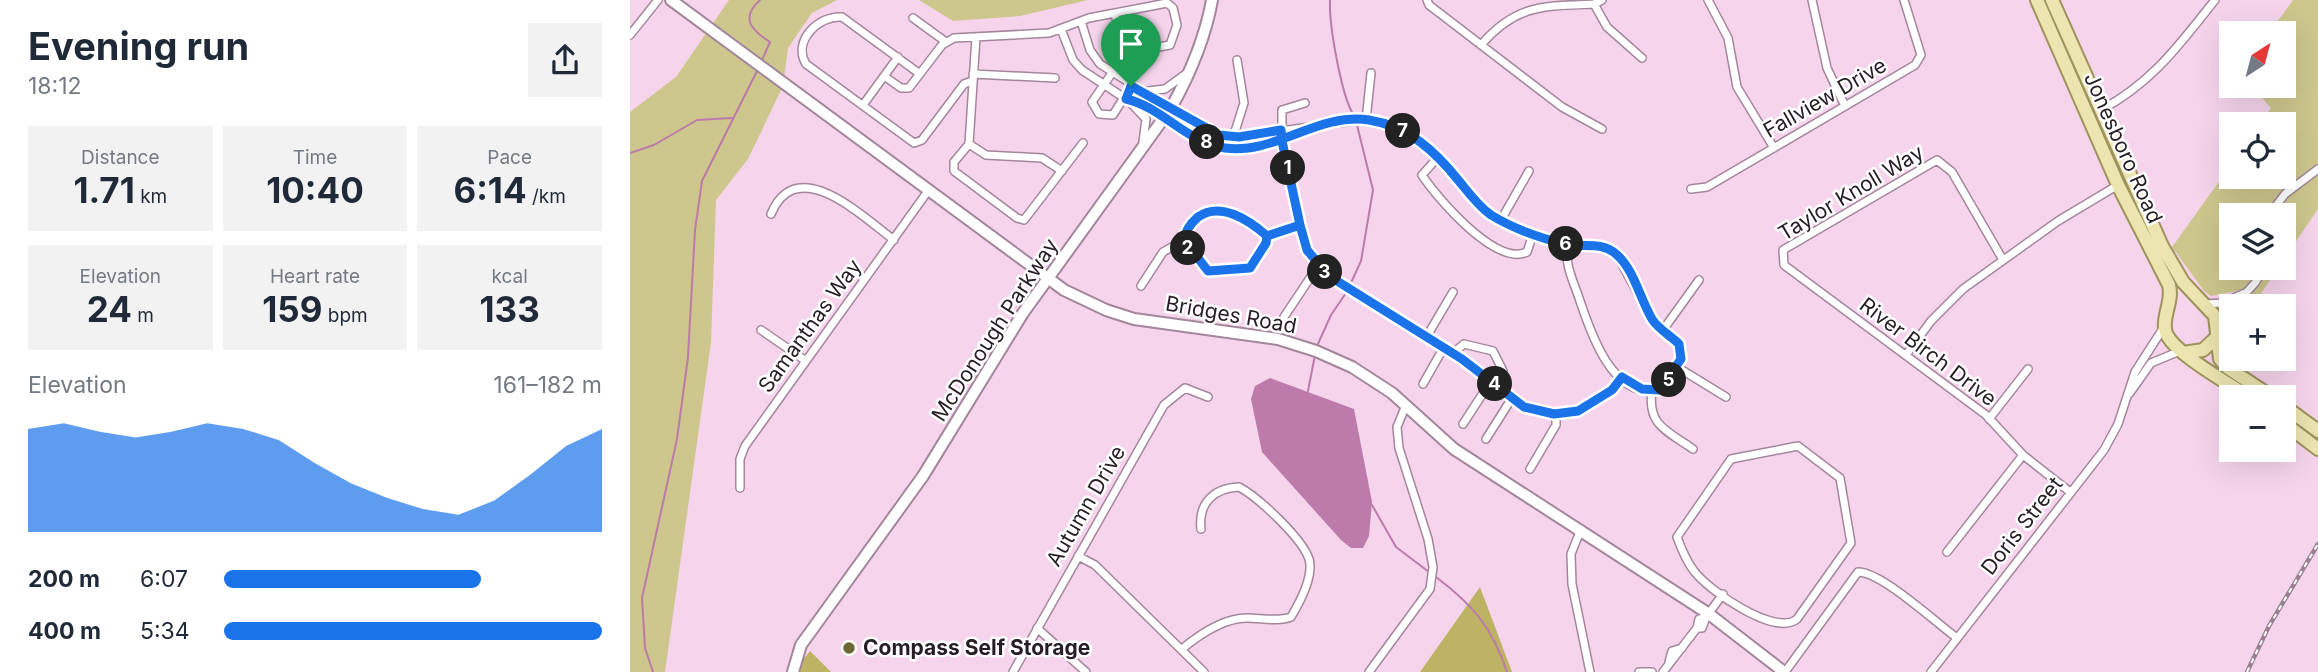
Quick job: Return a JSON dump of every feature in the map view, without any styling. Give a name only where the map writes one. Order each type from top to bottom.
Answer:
[{"type":"main road","name":"Jonesboro Road","points":[[2036,0],[2118,185],[2169,285],[2168,312]]},
{"type":"main road","name":"Jonesboro Road","points":[[2052,0],[2170,263],[2183,282],[2204,303]]},
{"type":"main road","points":[[2231,385],[2181,352],[2170,341],[2164,327],[2168,312],[2183,301],[2204,303],[2215,316],[2217,351],[2225,364],[2255,385]]},
{"type":"main road","points":[[2181,352],[2203,350],[2217,334]]},
{"type":"main road","points":[[2296,415],[2318,431]]},
{"type":"main road","points":[[2296,432],[2318,449]]},
{"type":"street","points":[[630,35],[658,0]]},
{"type":"street","name":"Bridges Road","points":[[671,0],[1047,278],[1083,300],[1134,319],[1278,339],[1316,351],[1352,367],[1406,405],[1454,449],[1581,528],[1784,672]]},
{"type":"street","name":"McDonough Parkway","points":[[793,672],[801,645],[923,476],[1047,278],[1168,113],[1190,71],[1208,23],[1212,0]]},
{"type":"street","points":[[1427,0],[1429,5],[1562,107],[1602,129]]},
{"type":"street","points":[[1708,0],[1728,38],[1737,87],[1774,148]]},
{"type":"street","points":[[1812,0],[1826,68],[1845,106]]},
{"type":"street","name":"Fallview Drive","points":[[1691,189],[1707,187],[1916,65],[1921,55],[1904,0]]},
{"type":"street","points":[[2100,110],[2122,98],[2163,65],[2215,0]]},
{"type":"street","points":[[1481,45],[1501,25],[1525,10],[1598,2],[1607,27],[1642,58]]},
{"type":"street","points":[[884,76],[906,89],[946,42],[976,37],[1046,33],[1081,21],[1115,14],[1169,4],[1177,22],[1170,44],[1135,51],[1121,39],[1115,14]]},
{"type":"street","points":[[920,74],[842,17],[824,19],[810,31],[803,52],[805,62],[916,143],[964,83],[972,77],[1055,78]]},
{"type":"street","points":[[913,18],[946,42]]},
{"type":"street","points":[[1081,21],[1093,56],[1131,86],[1145,91],[1168,113],[1205,141],[1230,148],[1282,141],[1295,131]]},
{"type":"street","points":[[1061,29],[1075,63],[1126,99],[1146,119],[1142,149]]},
{"type":"street","points":[[976,37],[969,144],[954,162],[954,171],[1020,220],[1028,218],[1083,143]]},
{"type":"street","points":[[863,105],[898,57]]},
{"type":"street","points":[[1230,148],[1244,103],[1237,60]]},
{"type":"street","points":[[1145,91],[1165,89],[1190,71]]},
{"type":"street","points":[[1112,73],[1092,102],[1099,114],[1112,117],[1126,99],[1131,86]]},
{"type":"street","points":[[1366,120],[1371,73]]},
{"type":"street","points":[[1126,99],[1144,103],[1205,130],[1232,138],[1366,120],[1405,132],[1439,156],[1478,205],[1501,220],[1568,245],[1600,246],[1617,255],[1653,320],[1680,346],[1682,355],[1677,367],[1662,388],[1652,391],[1622,377],[1606,362],[1595,345],[1567,265],[1568,245]]},
{"type":"street","points":[[1306,103],[1282,110],[1281,130],[1300,225],[1307,250],[1318,266],[1335,280],[1453,353],[1528,409],[1556,414],[1586,408],[1612,390],[1622,377]]},
{"type":"street","points":[[969,144],[986,155],[1042,158],[1062,171]]},
{"type":"street","points":[[1439,156],[1422,175],[1479,238],[1499,249],[1522,255],[1527,252],[1533,234]]},
{"type":"street","name":"Taylor Knoll Way","points":[[1792,271],[1784,265],[1783,250],[1914,171],[1937,160],[1946,164],[1954,175],[2003,260]]},
{"type":"street","points":[[2278,203],[2284,194],[2318,169]]},
{"type":"street","points":[[1501,220],[1530,171]]},
{"type":"street","points":[[1906,355],[1948,302],[2087,201],[2118,185]]},
{"type":"street","points":[[771,214],[777,200],[789,192],[818,188],[835,196],[894,240]]},
{"type":"street","name":"Samanthas Way","points":[[740,488],[740,458],[745,446],[928,191]]},
{"type":"street","points":[[1141,286],[1163,252],[1184,240],[1194,220],[1208,211],[1232,213],[1267,236]]},
{"type":"street","points":[[1267,236],[1300,225]]},
{"type":"street","points":[[1184,240],[1203,267],[1216,272],[1253,266],[1267,236]]},
{"type":"street","points":[[1284,317],[1318,266]]},
{"type":"street","name":"River Birch Drive","points":[[1792,271],[1989,419],[2022,455],[2070,492]]},
{"type":"street","points":[[2204,303],[2222,303],[2245,293],[2255,280]]},
{"type":"street","points":[[1663,330],[1699,281]]},
{"type":"street","points":[[1426,336],[1453,292]]},
{"type":"street","name":"Doris Street","points":[[1931,672],[2109,441],[2135,372],[2164,327]]},
{"type":"street","points":[[761,330],[806,361]]},
{"type":"street","points":[[2217,334],[2219,330]]},
{"type":"street","points":[[1453,353],[1464,344],[1493,351],[1503,371],[1463,424]]},
{"type":"street","points":[[1423,384],[1444,347]]},
{"type":"street","name":"Doris Street","points":[[2128,394],[2151,363],[2181,352]]},
{"type":"street","points":[[1677,367],[1726,397]]},
{"type":"street","points":[[1989,419],[2028,369]]},
{"type":"street","name":"Autumn Drive","points":[[1013,672],[1164,405],[1185,388],[1208,397]]},
{"type":"street","points":[[1652,391],[1650,410],[1654,421],[1693,449]]},
{"type":"street","points":[[1486,439],[1512,398]]},
{"type":"street","points":[[1369,672],[1430,589],[1433,567],[1428,539],[1399,448],[1397,427],[1406,405]]},
{"type":"street","points":[[1530,468],[1556,425],[1556,414]]},
{"type":"street","points":[[1801,447],[1840,478],[1850,546],[1793,623],[1756,617],[1723,594],[1694,572],[1678,540],[1678,532],[1731,458],[1801,447]]},
{"type":"street","points":[[1947,552],[2022,455]]},
{"type":"street","points":[[1182,649],[1201,633],[1242,618],[1283,620],[1291,617],[1309,572],[1309,559],[1299,543],[1262,504],[1240,487],[1216,492],[1206,501],[1200,520],[1201,529]]},
{"type":"street","points":[[1581,528],[1571,554],[1573,584],[1590,672]]},
{"type":"street","points":[[1078,556],[1095,565],[1204,672]]},
{"type":"street","points":[[1784,672],[1858,572],[1866,572],[1889,587],[1957,638]]},
{"type":"street","points":[[1665,672],[1698,628],[1699,619],[1707,615],[1723,594]]},
{"type":"street","points":[[1037,628],[1086,672]]},
{"type":"street","points":[[1639,672],[1652,672]]},
{"type":"shaded area","points":[[729,0],[837,0],[812,13],[788,48],[783,86],[748,159],[716,200],[711,342],[665,672],[630,672],[630,112],[676,77]]},
{"type":"shaded area","points":[[919,0],[1088,0],[1020,16],[953,21]]},
{"type":"shaded area","points":[[2293,0],[2318,0],[2318,209],[2296,241],[2296,203],[2219,203],[2219,280],[2270,280],[2261,294],[2239,294],[2237,291],[2211,296],[2204,291],[2172,247],[2219,182],[2219,189],[2296,189],[2296,112],[2268,112],[2271,108],[2262,98],[2296,98],[2296,21],[2278,21]]},
{"type":"shaded area","points":[[1270,378],[1354,409],[1372,502],[1369,536],[1363,548],[1351,548],[1341,540],[1262,452],[1251,399],[1255,386]]},
{"type":"shaded area","points":[[1480,587],[1512,672],[1420,672]]},
{"type":"shaded area","points":[[810,651],[831,672],[793,672]]},
{"type":"waterway","points":[[760,0],[750,12],[749,18],[753,28],[770,42],[762,60]]},
{"type":"waterway","points":[[1330,0],[1337,60],[1354,116]]},
{"type":"waterway","points":[[653,672],[645,648],[642,598],[677,439],[688,357],[695,230],[702,181],[757,71]]},
{"type":"waterway","points":[[630,153],[654,145],[697,120],[732,118]]},
{"type":"waterway","points":[[1350,285],[1361,261],[1373,190],[1357,125]]},
{"type":"waterway","points":[[1317,346],[1331,315],[1348,290]]},
{"type":"waterway","points":[[1308,391],[1315,355]]},
{"type":"waterway","points":[[1372,505],[1396,547],[1429,572]]},
{"type":"waterway","points":[[1436,577],[1461,597],[1480,618],[1495,642],[1507,672]]},
{"type":"railway","points":[[2247,672],[2269,626],[2318,544]]},
{"type":"place","name":"Compass Self Storage","points":[[849,648]]},
{"type":"route","points":[[1131,86],[1126,99],[1144,103],[1192,135],[1227,148],[1282,141],[1295,131],[1343,121],[1366,120],[1405,132],[1436,153],[1478,205],[1504,223],[1564,244],[1580,247],[1600,246],[1617,255],[1623,261],[1655,324],[1679,344],[1682,355],[1680,362],[1659,390],[1642,389],[1622,377],[1612,390],[1586,408],[1550,414],[1521,405],[1462,359],[1329,276],[1307,250],[1300,225],[1267,236],[1232,213],[1208,211],[1194,220],[1184,235],[1184,240],[1208,271],[1250,268],[1255,264],[1267,236],[1300,225],[1282,141],[1281,130],[1239,137],[1219,135],[1200,127],[1145,91],[1131,86]]}]
